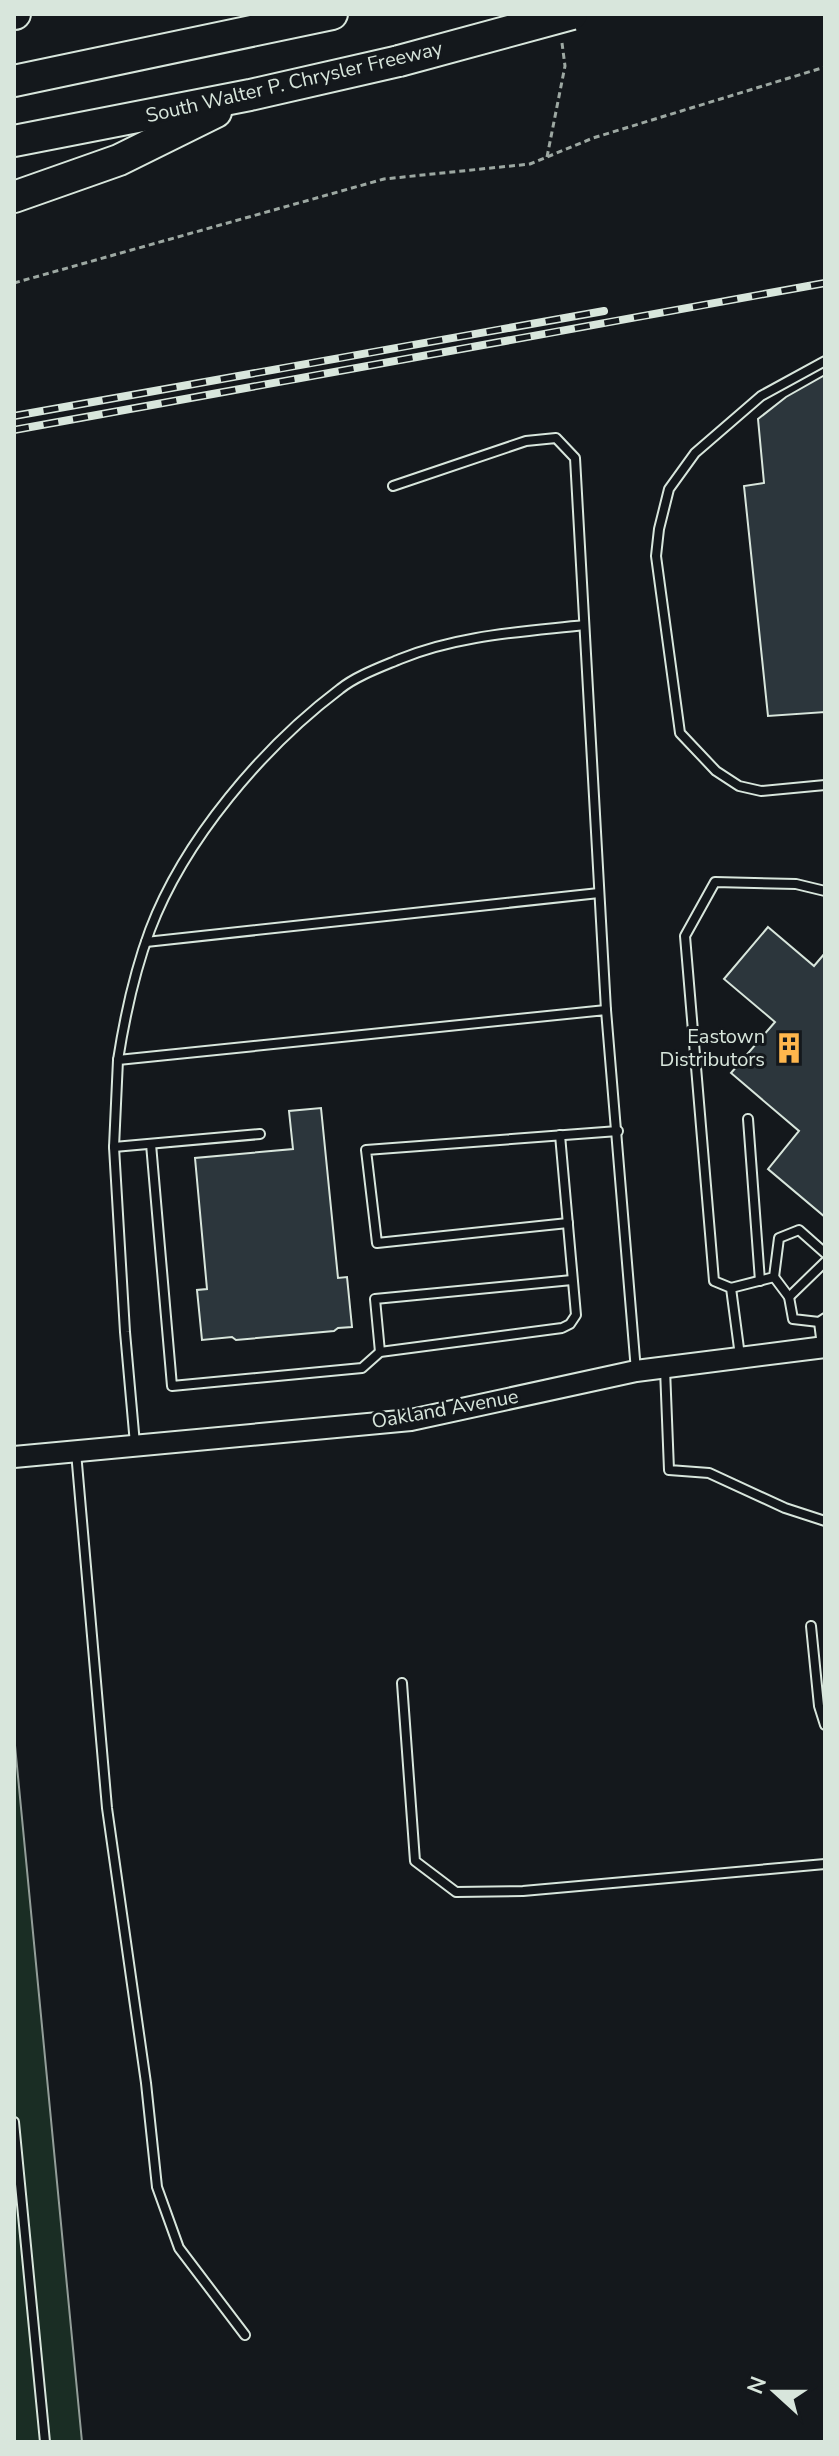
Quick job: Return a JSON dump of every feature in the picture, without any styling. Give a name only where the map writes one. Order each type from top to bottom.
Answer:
[{"type":"highway","points":[[14,81],[332,14]]},
{"type":"highway","name":"South Walter P. Chrysler Freeway","points":[[14,141],[250,95],[567,27]]},
{"type":"highway","points":[[14,197],[119,160],[250,95]]},
{"type":"street","name":"Oakland Avenue","points":[[14,1457],[411,1420],[636,1371],[824,1347]]},
{"type":"lane","points":[[825,361],[761,396],[695,453],[669,489],[656,556],[680,733],[716,771],[739,786],[761,791],[825,785]]},
{"type":"lane","points":[[393,486],[526,441],[556,438],[575,458],[606,1010],[636,1371]]},
{"type":"lane","points":[[135,1445],[114,1147],[118,1060],[130,990],[146,942],[184,860],[236,790],[287,735],[342,687],[402,658],[468,638],[584,625]]},
{"type":"lane","points":[[774,1277],[731,1288],[714,1281],[685,936],[715,882],[796,884],[825,891]]},
{"type":"lane","points":[[146,942],[599,893]]},
{"type":"lane","points":[[118,1060],[606,1010]]},
{"type":"lane","points":[[748,1119],[760,1281]]},
{"type":"lane","points":[[568,1223],[377,1243],[366,1150],[618,1131]]},
{"type":"lane","points":[[114,1147],[260,1134]]},
{"type":"lane","points":[[151,1144],[172,1386],[362,1368],[380,1352],[562,1328],[570,1324],[576,1315],[560,1135]]},
{"type":"lane","points":[[824,1347],[822,1320],[793,1319],[789,1297],[774,1277],[779,1238],[799,1230],[825,1253]]},
{"type":"lane","points":[[789,1297],[825,1262]]},
{"type":"lane","points":[[380,1352],[375,1299],[572,1280]]},
{"type":"lane","points":[[731,1288],[740,1357]]},
{"type":"lane","points":[[665,1366],[669,1470],[709,1473],[785,1508],[825,1521]]},
{"type":"lane","points":[[76,1451],[107,1808],[146,2083],[157,2187],[179,2248],[245,2335]]},
{"type":"lane","points":[[811,1626],[819,1706],[825,1725]]},
{"type":"lane","points":[[402,1683],[415,1861],[456,1892],[523,1891],[825,1864]]},
{"type":"lane","points":[[14,2122],[45,2442]]},
{"type":"path","points":[[547,157],[565,66],[567,27]]},
{"type":"path","points":[[14,283],[384,179],[530,164],[593,138],[825,67]]},
{"type":"green space","points":[[14,1735],[82,2442],[14,2442]]},
{"type":"building","points":[[825,375],[825,712],[768,716],[744,486],[764,483],[758,419],[786,397]]},
{"type":"building","name":"Eastown Distributors","points":[[768,927],[814,966],[825,953],[825,1217],[768,1169],[799,1131],[731,1073],[775,1022],[724,979]]},
{"type":"building","points":[[321,1108],[338,1278],[347,1277],[352,1327],[236,1340],[232,1337],[202,1340],[197,1290],[207,1289],[195,1158],[293,1149],[289,1111]]},
{"type":"railway","points":[[14,430],[825,283]]},
{"type":"railway","points":[[14,416],[604,311]]},
{"type":"place","name":"Eastown Distributors","points":[[789,1048]]}]
